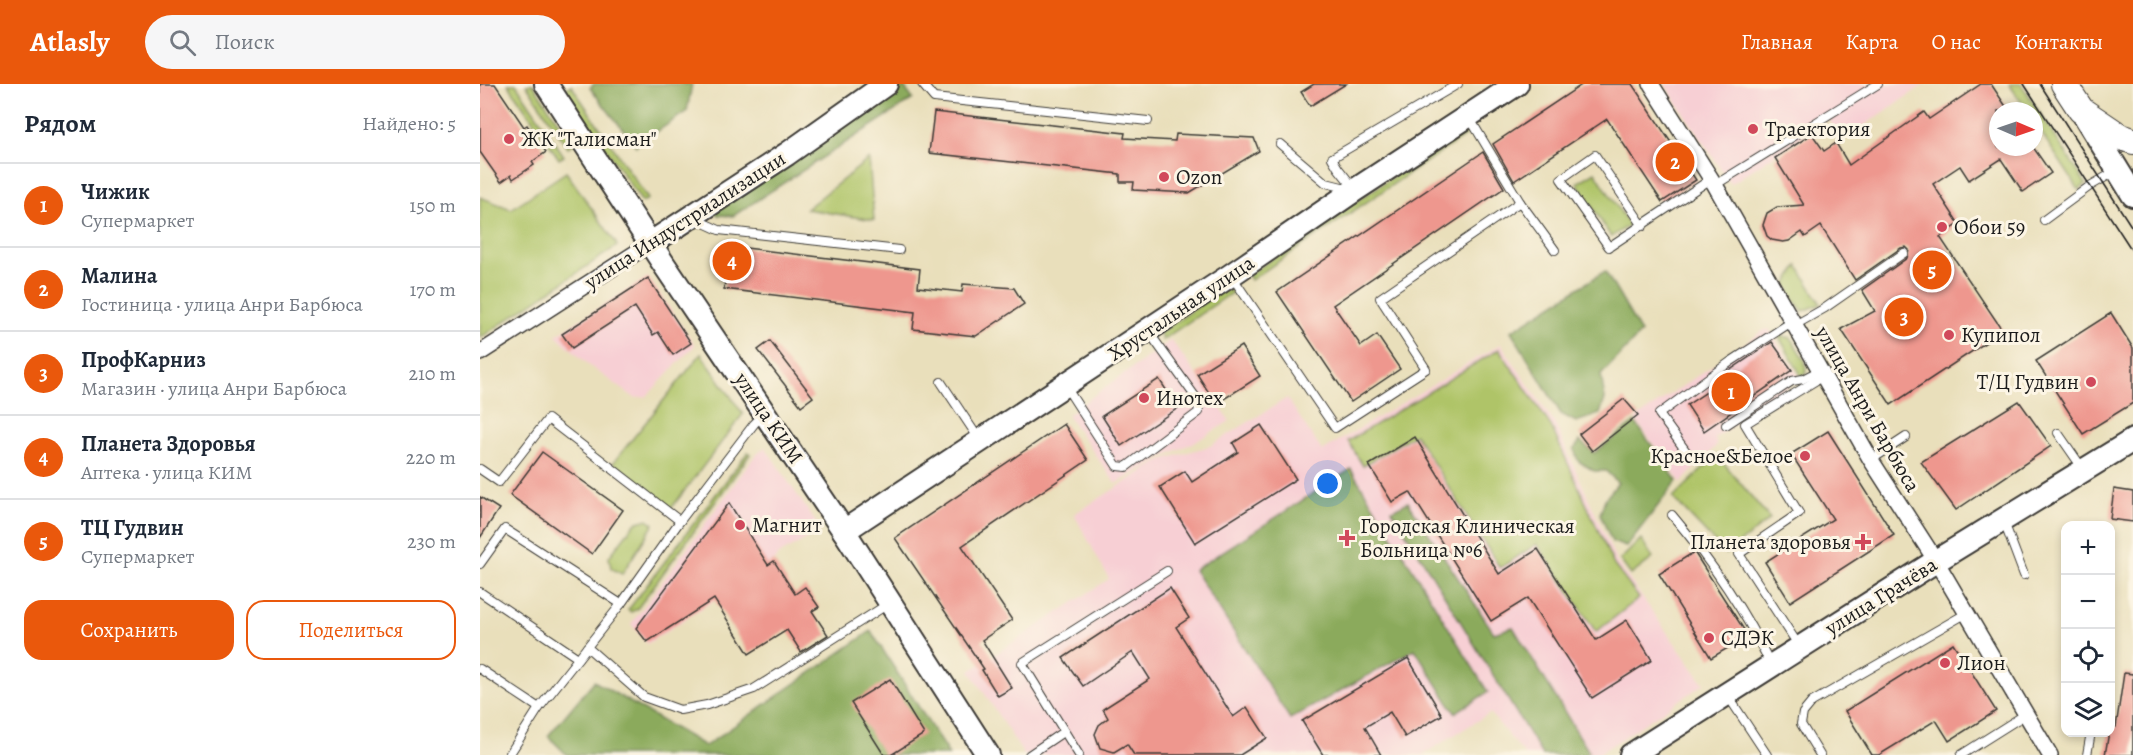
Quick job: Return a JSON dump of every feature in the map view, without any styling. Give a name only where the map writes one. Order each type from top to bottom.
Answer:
[{"type":"main road","points":[[2064,84],[2081,110],[2121,137],[2133,141]]},
{"type":"street","name":"улица Индустриализации","points":[[480,353],[787,154],[886,84]]},
{"type":"street","name":"Хрустальная улица","points":[[844,531],[1148,330],[1184,302],[1231,274],[1517,84]]},
{"type":"street","name":"улица Анри Барбюса","points":[[1651,84],[1713,182],[1871,460],[1936,561],[2050,755]]},
{"type":"street","name":"улица КИМ","points":[[549,85],[651,243],[844,531],[988,755]]},
{"type":"street","points":[[2081,110],[2133,195]]},
{"type":"street","name":"улица Грачёва","points":[[1631,755],[1936,561],[2133,440]]},
{"type":"lane","points":[[922,84],[933,98],[1148,122]]},
{"type":"lane","points":[[1355,190],[1332,158],[1458,84]]},
{"type":"lane","points":[[1643,226],[1595,155],[1561,180],[1609,248],[1713,182],[1878,84]]},
{"type":"lane","points":[[1468,116],[1520,202],[1555,250]]},
{"type":"lane","points":[[1280,144],[1326,183],[1355,190]]},
{"type":"lane","points":[[2044,220],[2090,186],[2117,170]]},
{"type":"lane","points":[[1231,274],[1335,428],[1426,369],[1380,298],[1520,202]]},
{"type":"lane","points":[[691,217],[718,230],[899,250]]},
{"type":"lane","points":[[1688,454],[1659,414],[1731,362],[1794,323],[1825,308],[1904,253]]},
{"type":"lane","points":[[1064,385],[1117,466],[1126,467],[1198,412],[1197,399],[1148,330]]},
{"type":"lane","points":[[1726,425],[1792,381],[1821,373]]},
{"type":"lane","points":[[1800,648],[1739,554],[1799,513],[1744,424],[1821,373]]},
{"type":"lane","points":[[941,381],[980,441]]},
{"type":"lane","points":[[509,755],[539,708],[621,604],[680,521],[754,424],[765,413]]},
{"type":"lane","points":[[480,469],[499,482],[548,419],[680,521]]},
{"type":"lane","points":[[2058,433],[2084,470]]},
{"type":"lane","points":[[1871,460],[1906,437]]},
{"type":"lane","points":[[1672,515],[1702,550],[1754,632],[1772,666]]},
{"type":"lane","points":[[2003,520],[2024,575]]},
{"type":"lane","points":[[480,564],[505,529],[621,604]]},
{"type":"lane","points":[[1079,755],[1022,663],[1167,570]]},
{"type":"lane","points":[[480,592],[578,658]]},
{"type":"lane","points":[[587,647],[644,697],[680,710],[707,705],[754,689],[891,603]]},
{"type":"lane","points":[[1820,755],[1801,724],[1803,713],[1812,702],[1967,613]]},
{"type":"lane","points":[[480,669],[539,708]]},
{"type":"lane","points":[[1727,694],[1767,755]]},
{"type":"lane","points":[[1961,755],[2026,714]]},
{"type":"lane","points":[[1029,755],[1063,732]]},
{"type":"lane","points":[[2087,755],[2090,737]]},
{"type":"shaded area","name":"Траектория","points":[[1664,84],[1925,84],[1843,140],[1828,119],[1731,184]]},
{"type":"shaded area","points":[[648,277],[695,345],[646,397],[635,398],[591,367],[556,335]]},
{"type":"shaded area","points":[[1769,329],[1800,378],[1715,438],[1717,445],[1681,483],[1635,419],[1764,330]]},
{"type":"shaded area","points":[[1171,340],[1230,421],[1116,484],[1067,415]]},
{"type":"shaded area","name":"Городская Клиническая Больница №6","points":[[1501,344],[1555,424],[1617,562],[1704,684],[1597,755],[1525,755],[1490,713],[1422,755],[1024,755],[970,671],[1109,579],[1074,514],[1161,460],[1210,446],[1287,398],[1322,451]]},
{"type":"shaded area","points":[[765,447],[821,530],[777,556],[775,560],[744,581],[647,644],[631,624],[754,457]]},
{"type":"green space","points":[[508,84],[516,84],[564,156],[559,159]]},
{"type":"green space","points":[[526,84],[533,84],[573,144],[568,148]]},
{"type":"green space","points":[[594,84],[692,84],[687,111],[636,146],[590,88]]},
{"type":"green space","points":[[2009,84],[2021,84],[2033,102],[2021,102]]},
{"type":"green space","points":[[571,85],[648,199],[642,202],[565,89]]},
{"type":"green space","points":[[904,87],[913,99],[733,216],[716,213],[716,209]]},
{"type":"green space","points":[[2043,118],[2086,184],[2079,190],[2043,136]]},
{"type":"green space","points":[[1462,130],[1467,130],[1469,133],[1251,280],[1250,274]]},
{"type":"green space","points":[[869,159],[874,220],[806,209]]},
{"type":"green space","points":[[566,172],[617,246],[480,338],[480,197],[511,209]]},
{"type":"green space","points":[[1595,172],[1629,225],[1611,237],[1577,183]]},
{"type":"green space","points":[[1798,266],[1821,304],[1803,311],[1786,284]]},
{"type":"green space","points":[[1605,271],[1641,333],[1601,375],[1605,399],[1600,414],[1576,422],[1561,414],[1511,331]]},
{"type":"green space","points":[[1221,291],[1233,292],[1162,340],[1160,333]]},
{"type":"green space","points":[[1778,335],[1791,338],[1805,361],[1806,373],[1802,377]]},
{"type":"green space","points":[[1499,349],[1551,426],[1614,565],[1639,598],[1596,632],[1537,544],[1500,568],[1415,434],[1363,466],[1348,441]]},
{"type":"green space","points":[[701,354],[743,414],[670,510],[613,463]]},
{"type":"green space","points":[[1635,422],[1677,481],[1626,547],[1612,542],[1600,514],[1605,499],[1618,483],[1606,471],[1594,471],[1578,461],[1574,449],[1580,441],[1594,453]]},
{"type":"green space","points":[[748,452],[750,454],[743,464],[637,609],[631,612],[628,610]]},
{"type":"green space","points":[[1717,455],[1770,519],[1726,554],[1673,498]]},
{"type":"green space","points":[[1351,469],[1488,692],[1455,713],[1415,649],[1290,719],[1194,570]]},
{"type":"green space","points":[[1408,502],[1494,633],[1513,627],[1589,752],[1584,755],[1542,755],[1392,510]]},
{"type":"green space","points":[[648,519],[654,524],[622,574],[611,568],[609,557],[635,523]]},
{"type":"green space","points":[[1641,539],[1653,558],[1631,575],[1620,560]]},
{"type":"green space","points":[[871,631],[949,755],[567,755],[548,736],[594,681],[705,746]]},
{"type":"building","name":"ЖК \"Талисман\"","points":[[480,84],[495,84],[524,127],[527,125],[546,152],[532,162],[534,165],[513,179],[511,175],[501,182],[480,152]]},
{"type":"building","points":[[1314,84],[1346,84],[1310,106],[1301,92]]},
{"type":"building","points":[[1583,84],[1632,84],[1696,180],[1662,202],[1607,119],[1514,181],[1493,144]]},
{"type":"building","points":[[1981,84],[1991,84],[2003,102],[1989,102],[1989,156],[2039,156],[2051,173],[2023,192],[2001,159],[1969,180],[1960,166],[1933,184],[1959,224],[1940,237],[2003,331],[1891,405],[1841,329],[1875,311],[1862,290],[1907,258],[1909,250],[1906,247],[1901,248],[1855,280],[1821,226],[1805,237],[1802,232],[1789,241],[1783,242],[1772,240],[1767,236],[1763,225],[1767,213],[1777,207],[1804,205],[1775,158],[1812,134],[1824,151],[1836,143],[1849,165],[1924,112],[1929,119]]},
{"type":"building","points":[[934,112],[1125,133],[1124,138],[1175,141],[1176,134],[1254,138],[1259,151],[1189,193],[1133,190],[1134,182],[1120,182],[1120,174],[929,153]]},
{"type":"building","points":[[1483,152],[1504,188],[1333,305],[1361,346],[1377,335],[1400,369],[1351,402],[1277,292]]},
{"type":"building","points":[[729,246],[920,269],[918,287],[962,292],[963,284],[1014,288],[1024,304],[976,336],[913,329],[915,312],[724,289]]},
{"type":"building","points":[[648,278],[691,343],[673,355],[658,332],[653,335],[635,307],[572,348],[562,334]]},
{"type":"building","name":"Т/Ц Гудвин","points":[[2111,313],[2133,348],[2133,403],[2083,434],[2036,361]]},
{"type":"building","points":[[770,341],[813,397],[801,406],[758,350]]},
{"type":"building","points":[[1772,342],[1792,370],[1704,431],[1687,405],[1714,387],[1711,383]]},
{"type":"building","points":[[1241,346],[1260,376],[1216,404],[1197,374]]},
{"type":"building","points":[[1159,379],[1178,408],[1121,446],[1102,416]]},
{"type":"building","points":[[1624,399],[1638,415],[1592,451],[1579,434]]},
{"type":"building","points":[[2019,401],[2051,446],[1956,510],[1921,462]]},
{"type":"building","points":[[1064,424],[1088,460],[962,546],[1012,620],[982,640],[1012,688],[998,696],[982,670],[984,669],[895,538]]},
{"type":"building","points":[[1261,425],[1296,479],[1195,543],[1160,487],[1185,471],[1192,482],[1238,452],[1233,443]]},
{"type":"building","points":[[1828,431],[1894,535],[1790,602],[1765,562],[1833,519],[1791,454]]},
{"type":"building","points":[[1415,437],[1499,574],[1538,549],[1596,640],[1627,620],[1652,660],[1592,698],[1528,598],[1491,621],[1410,492],[1392,502],[1369,465]]},
{"type":"building","points":[[542,452],[623,510],[592,554],[510,495]]},
{"type":"building","points":[[2114,489],[2133,492],[2133,522],[2110,519]]},
{"type":"building","points":[[480,497],[499,509],[480,538]]},
{"type":"building","points":[[729,503],[768,565],[774,561],[795,594],[805,587],[819,607],[812,611],[828,635],[801,652],[787,630],[749,654],[714,599],[647,642],[636,628]]},
{"type":"building","points":[[1694,552],[1748,636],[1711,658],[1659,574]]},
{"type":"building","points":[[1170,588],[1189,618],[1176,627],[1233,717],[1247,707],[1267,738],[1240,755],[1134,755],[1127,744],[1114,752],[1100,748],[1095,734],[1099,725],[1108,718],[1103,709],[1150,679],[1133,652],[1083,686],[1063,658]]},
{"type":"building","points":[[1953,643],[1996,711],[1949,741],[1936,720],[1879,755],[1872,755],[1845,711]]},
{"type":"building","points":[[1408,658],[1442,715],[1405,737],[1390,712],[1365,727],[1381,755],[1323,755],[1302,721]]},
{"type":"building","points":[[2124,673],[2133,674],[2133,755],[2105,755],[2108,737],[2115,737]]},
{"type":"building","points":[[890,679],[924,734],[891,755],[884,755],[851,703]]},
{"type":"tram line","points":[[2024,84],[2133,252]]},
{"type":"tram line","points":[[2040,84],[2133,229]]},
{"type":"place","name":"Траектория","points":[[1753,129]]},
{"type":"place","name":"ЖК \"Талисман\"","points":[[509,139]]},
{"type":"place","name":"Малина","points":[[1675,162]]},
{"type":"place","name":"Ozon","points":[[1164,177]]},
{"type":"place","name":"Обои 59","points":[[1942,227]]},
{"type":"place","name":"Планета Здоровья","points":[[732,261]]},
{"type":"place","name":"ТЦ Гудвин","points":[[1932,270]]},
{"type":"place","name":"ПрофКарниз","points":[[1904,317]]},
{"type":"place","name":"Купипол","points":[[1949,335]]},
{"type":"place","name":"Т/Ц Гудвин","points":[[2091,382]]},
{"type":"place","name":"Чижик","points":[[1731,392]]},
{"type":"place","name":"Инотех","points":[[1144,398]]},
{"type":"place","name":"Красное&Белое","points":[[1805,456]]},
{"type":"place","name":"Магнит","points":[[740,525]]},
{"type":"place","name":"Городская Клиническая Больница №6","points":[[1347,538]]},
{"type":"place","name":"Планета здоровья","points":[[1863,542]]},
{"type":"place","name":"СДЭК","points":[[1709,638]]},
{"type":"place","name":"Лион","points":[[1945,663]]}]
